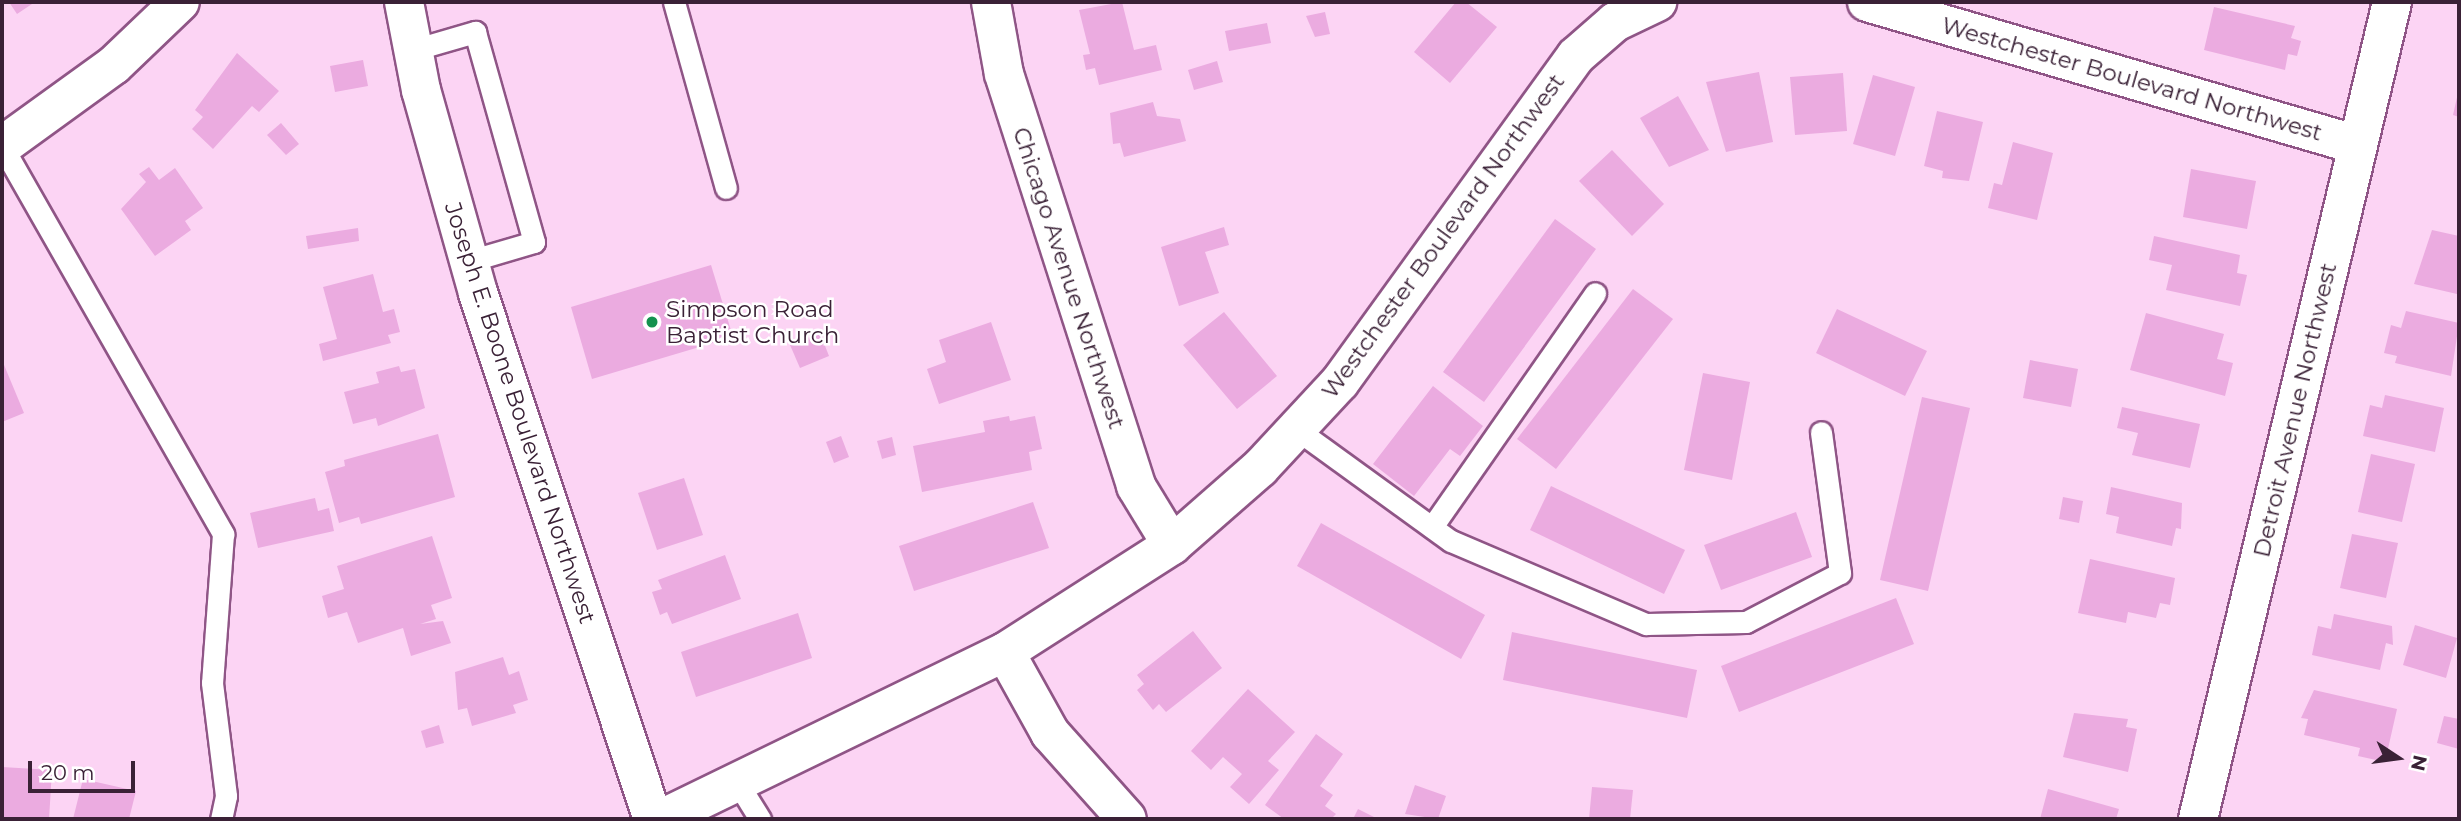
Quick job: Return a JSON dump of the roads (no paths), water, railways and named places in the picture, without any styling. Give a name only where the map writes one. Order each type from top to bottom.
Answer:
[{"type":"street","points":[[2,146],[114,65],[180,2]]},
{"type":"street","name":"Joseph E. Boone Boulevard Northwest","points":[[404,2],[413,50],[469,261],[653,819]]},
{"type":"street","name":"Chicago Avenue Northwest","points":[[990,2],[1004,74],[1136,486],[1172,545]]},
{"type":"street","name":"Westchester Boulevard Northwest","points":[[661,819],[1005,652],[1172,545],[1296,429],[1340,382],[1576,56],[1615,22],[1657,2]]},
{"type":"street","name":"Westchester Boulevard Northwest","points":[[1867,2],[2358,145]]},
{"type":"street","name":"Detroit Avenue Northwest","points":[[2198,819],[2392,2]]},
{"type":"street","points":[[1005,652],[1051,733],[1127,819]]},
{"type":"lane","points":[[674,2],[726,188]]},
{"type":"lane","points":[[413,50],[475,32],[534,242],[469,261]]},
{"type":"lane","points":[[2,146],[223,534],[212,682],[226,796],[221,819]]},
{"type":"lane","points":[[1432,527],[1595,293]]},
{"type":"lane","points":[[1296,429],[1432,527],[1646,624],[1746,622],[1840,573],[1821,432]]},
{"type":"lane","points":[[737,782],[760,819]]},
{"type":"place","name":"Simpson Road Baptist Church","points":[[652,322]]}]
